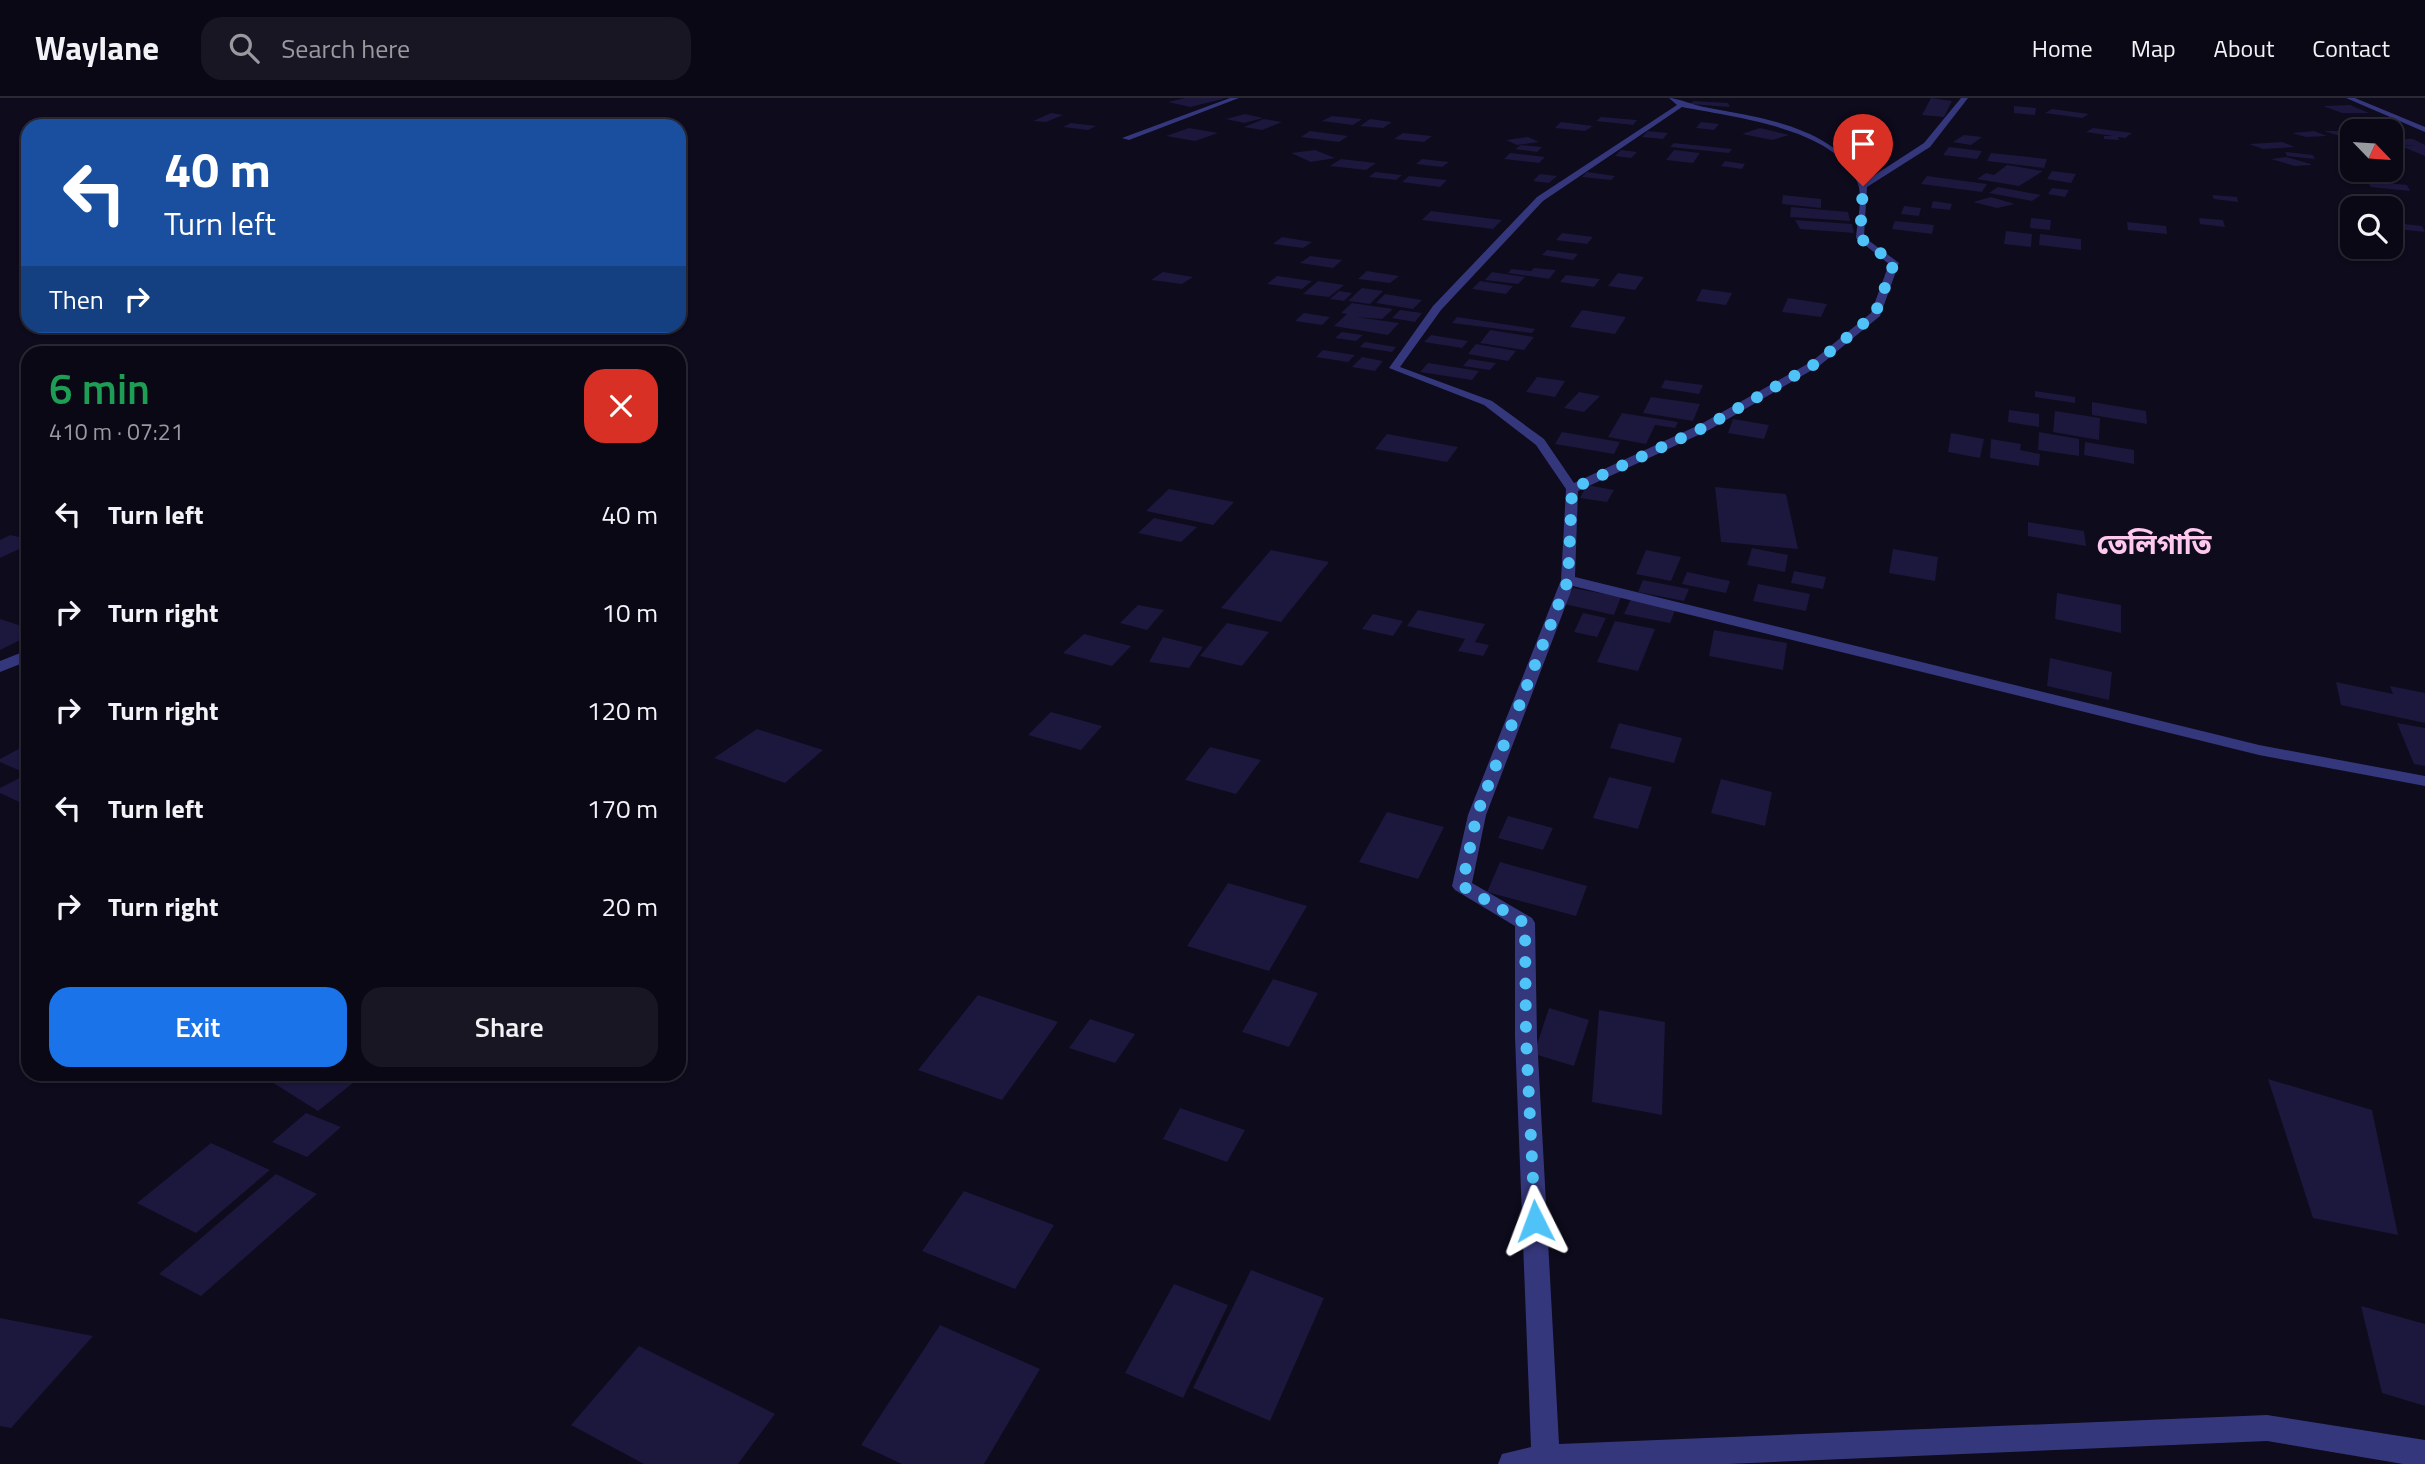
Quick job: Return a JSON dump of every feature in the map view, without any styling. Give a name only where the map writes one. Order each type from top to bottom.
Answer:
[{"type":"street","points":[[1126,138],[1236,98]]},
{"type":"street","points":[[1863,186],[1927,145],[1965,98]]},
{"type":"street","points":[[2349,98],[2425,130]]},
{"type":"street","points":[[1546,1458],[1526,1037],[1525,923],[1462,886],[1477,814],[1568,580],[1572,489],[1540,442],[1488,402],[1394,368],[1437,308],[1540,199],[1676,101],[1806,136],[1843,155],[1863,186],[1860,238],[1894,263],[1875,314],[1815,364],[1705,427],[1572,489]]},
{"type":"street","points":[[1568,580],[2259,750],[2425,781]]},
{"type":"street","points":[[0,667],[21,658]]},
{"type":"street","points":[[1512,1464],[1546,1458],[2267,1428],[2425,1454]]},
{"type":"building","points":[[1185,98],[1223,99],[1190,107],[1168,102]]},
{"type":"building","points":[[1931,98],[1952,101],[1944,117],[1922,115]]},
{"type":"building","points":[[1694,101],[1728,103],[1730,107],[1689,104]]},
{"type":"building","points":[[2350,105],[2369,113],[2342,113],[2323,106]]},
{"type":"building","points":[[2014,106],[2036,108],[2035,115],[2014,113]]},
{"type":"building","points":[[2052,109],[2089,114],[2082,118],[2045,113]]},
{"type":"building","points":[[1051,113],[1063,115],[1046,122],[1033,121]]},
{"type":"building","points":[[1245,114],[1263,118],[1244,123],[1226,119]]},
{"type":"building","points":[[1332,116],[1362,119],[1353,125],[1322,121]]},
{"type":"building","points":[[1601,117],[1637,120],[1633,125],[1596,121]]},
{"type":"building","points":[[1264,119],[1282,122],[1262,130],[1244,127]]},
{"type":"building","points":[[1370,119],[1392,122],[1383,128],[1360,126]]},
{"type":"building","points":[[1561,122],[1593,126],[1585,131],[1555,128]]},
{"type":"building","points":[[1701,122],[1719,124],[1714,130],[1696,128]]},
{"type":"building","points":[[1071,123],[1096,126],[1088,130],[1063,127]]},
{"type":"building","points":[[1189,128],[1218,133],[1195,141],[1166,136]]},
{"type":"building","points":[[1760,128],[1789,135],[1772,140],[1742,134]]},
{"type":"building","points":[[2093,128],[2132,133],[2125,138],[2118,137],[2119,140],[2104,139],[2104,136],[2113,136],[2086,132]]},
{"type":"building","points":[[1310,131],[1348,136],[1339,142],[1301,137]]},
{"type":"building","points":[[1648,131],[1668,133],[1663,139],[1642,137]]},
{"type":"building","points":[[2314,131],[2327,136],[2306,137],[2292,133]]},
{"type":"building","points":[[2324,131],[2340,131],[2340,136]]},
{"type":"building","points":[[1403,133],[1432,136],[1424,142],[1394,139]]},
{"type":"building","points":[[1964,135],[1982,137],[1971,145],[1953,142]]},
{"type":"building","points":[[1528,137],[1539,142],[1517,145],[1506,140]]},
{"type":"building","points":[[2403,139],[2413,139],[2425,145],[2425,156],[2403,147],[2416,145],[2403,145]]},
{"type":"building","points":[[2282,142],[2295,147],[2263,149],[2249,144]]},
{"type":"building","points":[[1674,143],[1732,149],[1729,153],[1670,147]]},
{"type":"building","points":[[1859,143],[1889,146],[1887,152],[1856,148]]},
{"type":"building","points":[[1521,145],[1542,147],[1537,152],[1515,149]]},
{"type":"building","points":[[1949,147],[1982,151],[1977,159],[1943,155]]},
{"type":"building","points":[[1315,150],[1335,158],[1311,162],[1291,153]]},
{"type":"building","points":[[1621,150],[1637,152],[1631,158],[1615,156]]},
{"type":"building","points":[[1674,150],[1700,153],[1693,163],[1666,160]]},
{"type":"building","points":[[1867,152],[1889,154],[1887,159],[1865,157]]},
{"type":"building","points":[[2285,152],[2313,155],[2315,159],[2287,156]]},
{"type":"building","points":[[1510,153],[1545,157],[1539,163],[1504,159]]},
{"type":"building","points":[[1991,153],[2047,159],[2044,168],[1987,161]]},
{"type":"building","points":[[2286,157],[2311,165],[2295,166],[2271,159]]},
{"type":"building","points":[[1341,159],[1376,163],[1366,170],[1330,166]]},
{"type":"building","points":[[1422,159],[1449,162],[1442,167],[1416,164]]},
{"type":"building","points":[[1725,161],[1745,164],[1742,169],[1721,166]]},
{"type":"building","points":[[2007,165],[2043,171],[2019,186],[1977,179],[1986,173],[1994,175]]},
{"type":"building","points":[[2052,171],[2076,174],[2071,183],[2047,179]]},
{"type":"building","points":[[1375,172],[1402,175],[1396,180],[1369,177]]},
{"type":"building","points":[[1587,172],[1615,176],[1611,180],[1582,177]]},
{"type":"building","points":[[1540,174],[1557,176],[1549,183],[1533,181]]},
{"type":"building","points":[[1409,176],[1447,180],[1440,187],[1402,182]]},
{"type":"building","points":[[1927,176],[1987,184],[1982,192],[1921,184]]},
{"type":"building","points":[[2368,182],[2407,185],[2410,191],[2371,187]]},
{"type":"building","points":[[1998,187],[2041,195],[2032,201],[1989,193]]},
{"type":"building","points":[[2052,188],[2069,190],[2065,197],[2048,194]]},
{"type":"building","points":[[1783,195],[1821,199],[1821,208],[1782,204]]},
{"type":"building","points":[[2212,195],[2237,197],[2238,202],[2214,199]]},
{"type":"building","points":[[1991,197],[2015,204],[1997,208],[1973,202]]},
{"type":"building","points":[[1933,201],[1952,204],[1950,210],[1931,208]]},
{"type":"building","points":[[1904,206],[1921,208],[1919,216],[1901,214]]},
{"type":"building","points":[[1791,207],[1848,212],[1850,221],[1790,217]]},
{"type":"building","points":[[1431,211],[1502,220],[1493,229],[1422,220]]},
{"type":"building","points":[[2031,218],[2051,220],[2050,230],[2030,228]]},
{"type":"building","points":[[2199,218],[2223,220],[2225,227],[2200,224]]},
{"type":"building","points":[[1795,220],[1852,224],[1854,233],[1800,229]]},
{"type":"building","points":[[1895,221],[1934,225],[1932,234],[1892,229]]},
{"type":"building","points":[[2127,222],[2166,226],[2167,234],[2128,230]]},
{"type":"building","points":[[2403,224],[2422,226],[2425,232],[2403,230]]},
{"type":"building","points":[[2006,231],[2032,234],[2031,247],[2004,244]]},
{"type":"building","points":[[1562,233],[1593,237],[1587,244],[1556,240]]},
{"type":"building","points":[[2040,234],[2081,239],[2081,250],[2039,245]]},
{"type":"building","points":[[1282,237],[1312,242],[1303,248],[1273,244]]},
{"type":"building","points":[[1547,250],[1578,254],[1573,260],[1542,255]]},
{"type":"building","points":[[1310,256],[1342,260],[1333,268],[1300,263]]},
{"type":"building","points":[[1534,268],[1556,270],[1549,279],[1508,273],[1511,269],[1531,271]]},
{"type":"building","points":[[1367,271],[1399,276],[1390,283],[1358,279]]},
{"type":"building","points":[[1163,272],[1193,277],[1182,284],[1151,280]]},
{"type":"building","points":[[1492,272],[1525,277],[1518,284],[1485,280]]},
{"type":"building","points":[[1618,273],[1644,277],[1635,290],[1608,286]]},
{"type":"building","points":[[1566,275],[1600,279],[1594,287],[1560,282]]},
{"type":"building","points":[[1277,276],[1312,281],[1302,289],[1267,284]]},
{"type":"building","points":[[1318,281],[1344,285],[1329,297],[1303,294]]},
{"type":"building","points":[[1480,281],[1513,286],[1506,294],[1472,289]]},
{"type":"building","points":[[1362,288],[1383,291],[1370,304],[1348,301]]},
{"type":"building","points":[[1702,289],[1732,293],[1726,305],[1696,301]]},
{"type":"building","points":[[1339,291],[1352,293],[1344,301],[1330,299]]},
{"type":"building","points":[[1385,294],[1422,300],[1413,309],[1376,303]]},
{"type":"building","points":[[1788,298],[1827,304],[1821,317],[1782,312]]},
{"type":"building","points":[[1352,303],[1393,309],[1382,319],[1356,317],[1399,323],[1388,335],[1334,326],[1347,314],[1341,313]]},
{"type":"building","points":[[1400,310],[1422,313],[1415,322],[1392,318]]},
{"type":"building","points":[[1582,310],[1626,317],[1615,334],[1570,327]]},
{"type":"building","points":[[1304,313],[1330,317],[1322,325],[1295,321]]},
{"type":"building","points":[[1457,317],[1535,329],[1532,333],[1452,323]]},
{"type":"building","points":[[1490,330],[1534,337],[1524,350],[1480,343]]},
{"type":"building","points":[[1342,332],[1363,335],[1356,341],[1335,338]]},
{"type":"building","points":[[1431,335],[1468,341],[1462,348],[1424,342]]},
{"type":"building","points":[[1365,342],[1396,347],[1392,352],[1360,347]]},
{"type":"building","points":[[1476,344],[1516,351],[1508,361],[1468,354]]},
{"type":"building","points":[[1323,350],[1355,355],[1348,362],[1316,357]]},
{"type":"building","points":[[1362,357],[1383,361],[1375,371],[1352,367]]},
{"type":"building","points":[[1469,359],[1496,363],[1490,370],[1463,366]]},
{"type":"building","points":[[1428,363],[1479,371],[1472,380],[1420,372]]},
{"type":"building","points":[[1537,377],[1565,381],[1555,397],[1526,392]]},
{"type":"building","points":[[1665,380],[1703,385],[1699,394],[1661,388]]},
{"type":"building","points":[[2035,391],[2075,397],[2075,403],[2035,397]]},
{"type":"building","points":[[1579,392],[1600,396],[1584,412],[1564,408]]},
{"type":"building","points":[[1651,397],[1700,404],[1693,421],[1643,413]]},
{"type":"building","points":[[2092,402],[2146,411],[2147,424],[2092,415]]},
{"type":"building","points":[[2009,410],[2039,414],[2039,427],[2008,422]]},
{"type":"building","points":[[2055,411],[2100,418],[2099,440],[2053,432]]},
{"type":"building","points":[[1622,413],[1678,422],[1675,428],[1655,425],[1646,444],[1608,437]]},
{"type":"building","points":[[1733,419],[1769,425],[1764,439],[1728,433]]},
{"type":"building","points":[[1562,432],[1620,442],[1614,454],[1555,444]]},
{"type":"building","points":[[2039,432],[2079,439],[2079,456],[2038,450]]},
{"type":"building","points":[[1951,433],[1984,439],[1980,458],[1948,452]]},
{"type":"building","points":[[1387,434],[1458,447],[1447,462],[1375,449]]},
{"type":"building","points":[[1991,439],[2021,444],[2020,450],[2040,454],[2039,466],[1990,458]]},
{"type":"building","points":[[2085,442],[2134,450],[2134,464],[2084,455]]},
{"type":"building","points":[[1587,485],[1614,490],[1607,502],[1580,498]]},
{"type":"building","points":[[1715,487],[1786,494],[1798,549],[1721,542]]},
{"type":"building","points":[[1169,489],[1234,502],[1213,525],[1146,511]]},
{"type":"building","points":[[1154,518],[1197,527],[1181,542],[1138,533]]},
{"type":"building","points":[[2028,522],[2084,531],[2086,546],[2028,536]]},
{"type":"building","points":[[10,535],[21,537],[21,548],[0,558],[0,540]]},
{"type":"building","points":[[1752,548],[1788,555],[1785,572],[1747,565]]},
{"type":"building","points":[[1893,549],[1938,557],[1935,581],[1889,573]]},
{"type":"building","points":[[1271,550],[1329,562],[1281,622],[1221,608]]},
{"type":"building","points":[[1646,550],[1681,557],[1671,581],[1636,574]]},
{"type":"building","points":[[1794,571],[1826,577],[1823,589],[1791,583]]},
{"type":"building","points":[[1687,572],[1730,581],[1726,593],[1682,584]]},
{"type":"building","points":[[1643,580],[1689,589],[1684,601],[1638,592]]},
{"type":"building","points":[[1758,584],[1810,594],[1806,611],[1753,601]]},
{"type":"building","points":[[1573,588],[1621,597],[1614,615],[1564,604]]},
{"type":"building","points":[[2057,593],[2121,605],[2121,633],[2055,619]]},
{"type":"building","points":[[1631,599],[1676,608],[1670,623],[1624,614]]},
{"type":"building","points":[[1138,605],[1164,610],[1147,630],[1120,623]]},
{"type":"building","points":[[1418,610],[1485,624],[1475,642],[1489,645],[1483,656],[1458,651],[1465,639],[1407,626]]},
{"type":"building","points":[[1583,613],[1606,618],[1597,637],[1574,632]]},
{"type":"building","points":[[1373,614],[1403,621],[1393,636],[1362,629]]},
{"type":"building","points":[[0,619],[21,626],[21,640],[0,650]]},
{"type":"building","points":[[1615,621],[1655,629],[1638,671],[1597,662]]},
{"type":"building","points":[[1227,623],[1269,632],[1242,666],[1200,656]]},
{"type":"building","points":[[1714,630],[1787,643],[1783,670],[1709,656]]},
{"type":"building","points":[[1084,634],[1131,646],[1112,666],[1063,653]]},
{"type":"building","points":[[1163,637],[1203,647],[1189,668],[1149,662]]},
{"type":"building","points":[[2050,658],[2112,672],[2109,700],[2047,686]]},
{"type":"building","points":[[2336,682],[2393,694],[2390,686],[2425,693],[2425,723],[2341,705]]},
{"type":"building","points":[[1051,712],[1102,726],[1081,750],[1028,735]]},
{"type":"building","points":[[1619,723],[1682,738],[1674,763],[1610,748]]},
{"type":"building","points":[[2397,723],[2425,728],[2425,766],[2414,764]]},
{"type":"building","points":[[757,729],[823,750],[785,783],[714,758]]},
{"type":"building","points":[[1210,747],[1261,760],[1236,794],[1185,780]]},
{"type":"building","points":[[21,748],[21,771],[0,762],[0,759]]},
{"type":"building","points":[[1609,777],[1652,787],[1638,829],[1593,818]]},
{"type":"building","points":[[21,778],[21,803],[0,793],[0,788]]},
{"type":"building","points":[[1721,779],[1772,792],[1765,826],[1711,813]]},
{"type":"building","points":[[1387,812],[1444,827],[1418,879],[1359,862]]},
{"type":"building","points":[[1508,816],[1553,828],[1543,850],[1498,838]]},
{"type":"building","points":[[1500,862],[1587,886],[1576,916],[1487,892]]},
{"type":"building","points":[[1228,883],[1307,906],[1269,971],[1187,946]]},
{"type":"building","points":[[1273,979],[1318,993],[1289,1047],[1242,1032]]},
{"type":"building","points":[[978,995],[1058,1022],[1002,1100],[918,1070]]},
{"type":"building","points":[[1549,1008],[1589,1020],[1574,1066],[1534,1054]]},
{"type":"building","points":[[1599,1010],[1665,1022],[1662,1115],[1592,1102]]},
{"type":"building","points":[[1090,1019],[1135,1034],[1115,1063],[1069,1048]]},
{"type":"building","points":[[2268,1079],[2372,1110],[2398,1235],[2313,1218]]},
{"type":"building","points":[[270,1081],[355,1081],[318,1111]]},
{"type":"building","points":[[1180,1108],[1245,1130],[1227,1162],[1163,1139]]},
{"type":"building","points":[[306,1113],[341,1127],[307,1157],[272,1142]]},
{"type":"building","points":[[211,1143],[270,1170],[196,1233],[137,1203]]},
{"type":"building","points":[[276,1174],[317,1194],[201,1296],[159,1274]]},
{"type":"building","points":[[964,1191],[1054,1225],[1015,1289],[922,1251]]},
{"type":"building","points":[[1251,1270],[1324,1298],[1270,1421],[1193,1388]]},
{"type":"building","points":[[1174,1284],[1228,1305],[1183,1398],[1125,1373]]},
{"type":"building","points":[[2361,1306],[2425,1324],[2425,1406],[2382,1393]]},
{"type":"building","points":[[0,1318],[93,1336],[11,1428],[0,1426]]},
{"type":"building","points":[[940,1325],[1040,1369],[984,1464],[902,1464],[861,1445]]},
{"type":"building","points":[[639,1346],[775,1414],[738,1464],[644,1464],[571,1425]]},
{"type":"district","name":"তেলিগাতি","points":[[2154,544]]},
{"type":"route","points":[[1535,1221],[1526,1037],[1525,923],[1462,886],[1477,814],[1568,580],[1572,489],[1705,427],[1815,364],[1875,314],[1894,263],[1860,238],[1863,186]]}]
